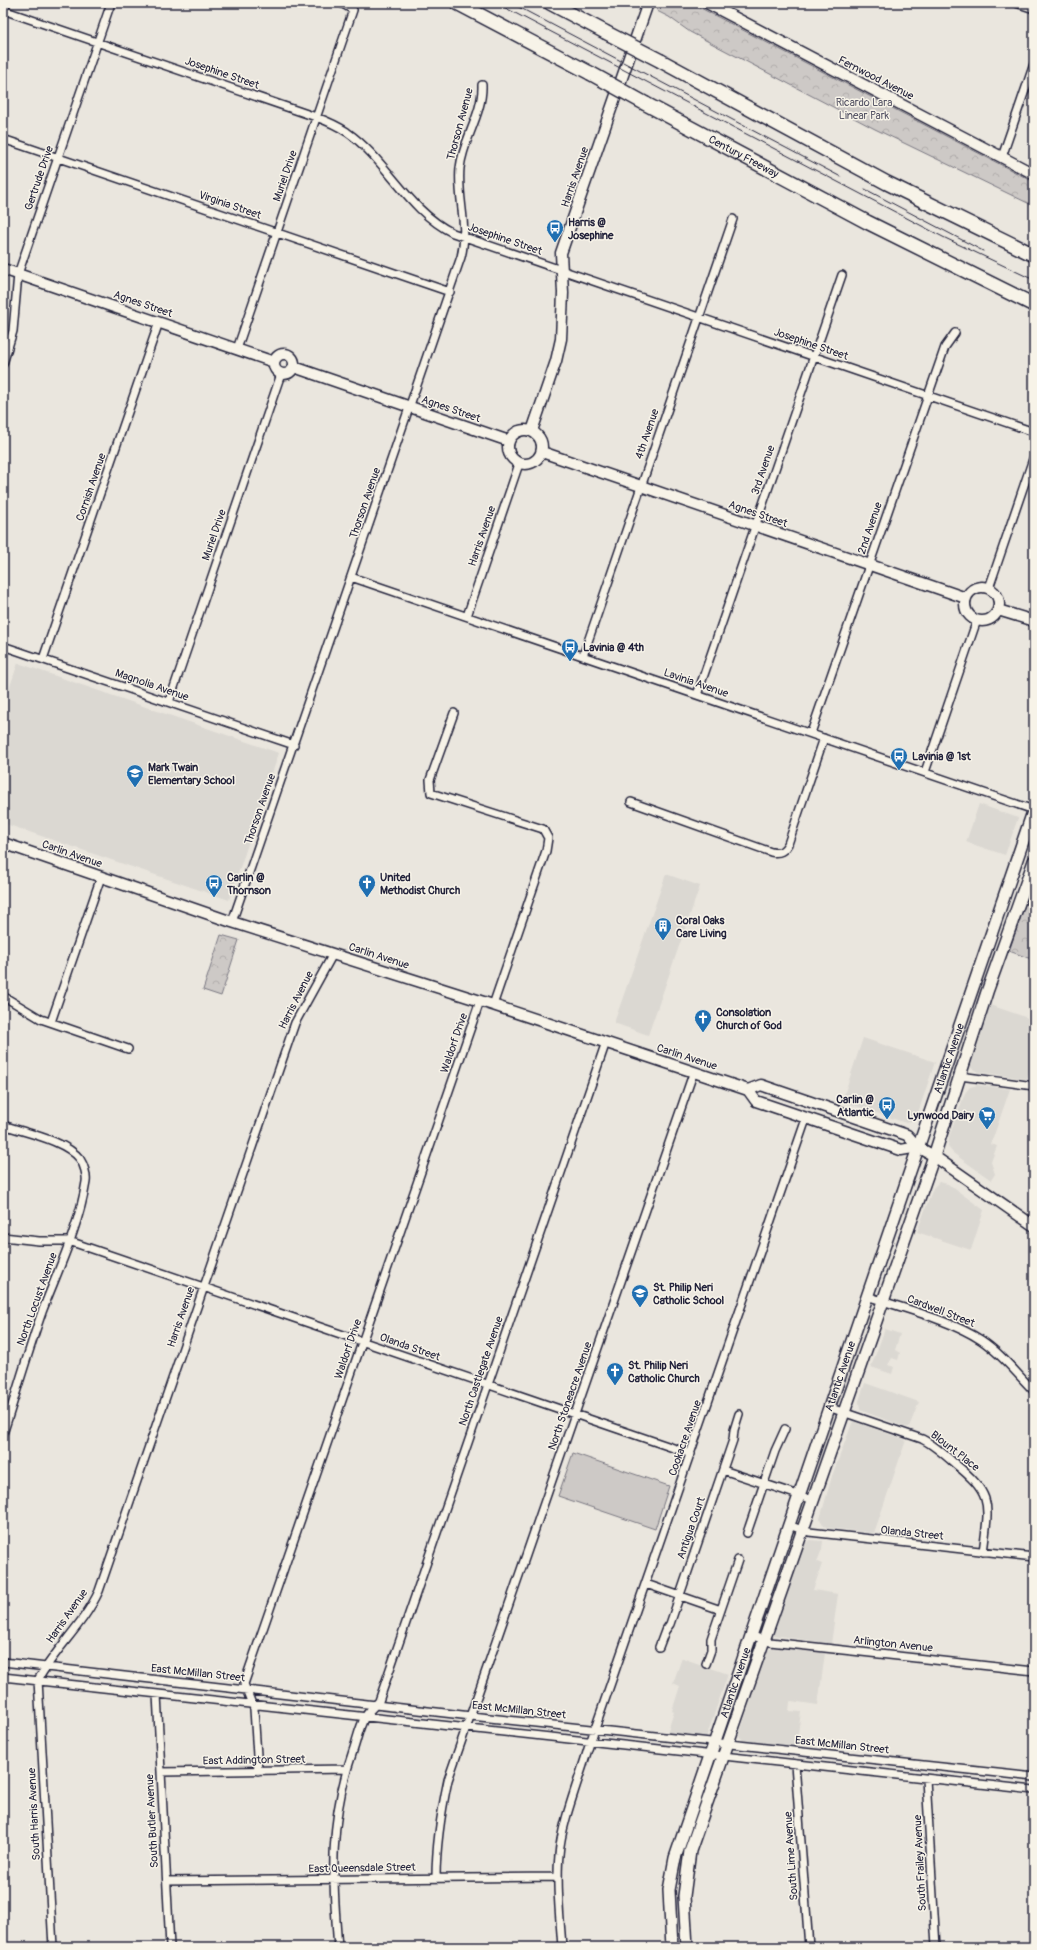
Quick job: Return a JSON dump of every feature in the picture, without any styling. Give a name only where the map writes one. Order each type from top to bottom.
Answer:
[{"type":"highway","name":"Century Freeway","points":[[457,3],[867,222],[1034,305]]},
{"type":"highway","points":[[550,3],[887,183],[1034,255]]},
{"type":"main road","name":"Atlantic Avenue","points":[[672,1947],[670,1890],[673,1867],[709,1754],[1034,809]]},
{"type":"main road","name":"Atlantic Avenue","points":[[687,1947],[684,1896],[686,1870],[690,1851],[934,1156],[987,992],[1034,861]]},
{"type":"street","name":"Gertrude Drive","points":[[3,364],[13,331],[18,274],[111,3]]},
{"type":"street","name":"Muriel Drive","points":[[237,349],[353,10],[341,3]]},
{"type":"street","name":"Harris Avenue","points":[[532,431],[556,360],[561,339],[561,253],[648,3]]},
{"type":"street","name":"Fernwood Avenue","points":[[707,3],[1034,174]]},
{"type":"street","points":[[1016,3],[1034,9]]},
{"type":"street","name":"Josephine Street","points":[[3,10],[316,117],[338,127],[351,135],[430,218],[449,231],[1034,432]]},
{"type":"street","points":[[1002,157],[1034,64]]},
{"type":"street","name":"Thorson Avenue","points":[[232,922],[450,292],[461,256],[464,237],[460,196],[460,169],[463,151],[481,97],[482,85]]},
{"type":"street","name":"Virginia Street","points":[[3,139],[450,292]]},
{"type":"street","name":"4th Avenue","points":[[582,656],[733,219]]},
{"type":"street","name":"Agnes Street","points":[[3,269],[274,362]]},
{"type":"street","name":"3rd Avenue","points":[[697,695],[842,275]]},
{"type":"street","name":"Cornish Avenue","points":[[43,659],[159,322]]},
{"type":"street","name":"2nd Avenue","points":[[811,733],[944,347],[955,334]]},
{"type":"street","points":[[287,354],[293,358],[294,367],[289,374],[281,374],[276,370],[274,362],[280,355],[287,354]]},
{"type":"street","name":"Agnes Street","points":[[294,367],[509,441]]},
{"type":"street","name":"Muriel Drive","points":[[169,702],[281,374]]},
{"type":"street","points":[[521,431],[532,431],[542,442],[542,452],[536,461],[531,464],[519,464],[511,457],[508,447],[509,441],[521,431]]},
{"type":"street","name":"Agnes Street","points":[[542,452],[966,598]]},
{"type":"street","points":[[989,588],[1034,456]]},
{"type":"street","name":"Harris Avenue","points":[[467,616],[519,464]]},
{"type":"street","name":"Lavinia Avenue","points":[[351,577],[1034,809]]},
{"type":"street","points":[[977,588],[989,588],[997,595],[999,600],[998,610],[989,620],[977,620],[967,612],[965,603],[966,598],[972,590],[977,588]]},
{"type":"street","points":[[998,610],[1034,621]]},
{"type":"street","points":[[925,772],[977,620]]},
{"type":"street","name":"Magnolia Avenue","points":[[3,646],[294,745]]},
{"type":"street","points":[[454,713],[430,780],[430,789],[435,795],[543,829],[548,834],[546,851],[493,1005]]},
{"type":"street","points":[[631,802],[771,852],[782,852],[788,844],[824,738]]},
{"type":"street","name":"Carlin Avenue","points":[[3,843],[232,922],[694,1071],[748,1090],[756,1101],[806,1119],[901,1150],[918,1147]]},
{"type":"street","points":[[51,1022],[101,877]]},
{"type":"street","name":"Harris Avenue","points":[[38,1680],[45,1667],[80,1622],[99,1591],[295,1023],[333,954]]},
{"type":"street","points":[[3,996],[41,1019],[128,1049]]},
{"type":"street","name":"Waldorf Drive","points":[[246,1690],[244,1684],[480,1001]]},
{"type":"street","name":"North Castlegate Avenue","points":[[365,1716],[380,1701],[606,1042]]},
{"type":"street","name":"North Stoneacre Avenue","points":[[436,1878],[436,1850],[440,1815],[448,1780],[694,1071]]},
{"type":"street","points":[[960,1076],[1034,1086]]},
{"type":"street","name":"Carlin Avenue","points":[[748,1090],[761,1085],[907,1135],[918,1147],[934,1156],[1034,1226]]},
{"type":"street","name":"Cookacre Avenue","points":[[562,1947],[558,1877],[559,1854],[562,1836],[591,1741],[806,1119]]},
{"type":"street","name":"North Locust Avenue","points":[[3,1125],[66,1147],[80,1160],[84,1169],[86,1180],[82,1203],[42,1314],[3,1434]]},
{"type":"street","name":"Olanda Street","points":[[3,1237],[38,1241],[69,1241],[691,1454]]},
{"type":"street","name":"Cardwell Street","points":[[867,1296],[949,1324],[981,1340],[998,1353],[1034,1391]]},
{"type":"street","name":"Blount Place","points":[[828,1407],[928,1442],[971,1476],[982,1490],[987,1508],[983,1552]]},
{"type":"street","name":"Antigua Court","points":[[659,1647],[680,1596],[723,1470],[739,1414]]},
{"type":"street","points":[[747,1533],[785,1430]]},
{"type":"street","points":[[723,1470],[813,1500]]},
{"type":"street","name":"Olanda Street","points":[[788,1525],[809,1532],[1034,1557]]},
{"type":"street","points":[[706,1664],[711,1650],[711,1640],[738,1560]]},
{"type":"street","points":[[646,1584],[721,1610]]},
{"type":"street","name":"Arlington Avenue","points":[[750,1635],[764,1640],[1034,1671]]},
{"type":"street","name":"East McMillan Street","points":[[3,1662],[471,1716],[713,1743],[728,1743],[1034,1778]]},
{"type":"street","name":"East McMillan Street","points":[[3,1677],[1034,1790]]},
{"type":"street","name":"South Harris Avenue","points":[[38,1680],[53,1947]]},
{"type":"street","points":[[246,1690],[254,1709],[258,1771]]},
{"type":"street","name":"South Butler Avenue","points":[[157,1694],[170,1947]]},
{"type":"street","points":[[338,1947],[333,1879],[334,1832],[339,1798],[346,1769],[365,1716]]},
{"type":"street","name":"South Lime Avenue","points":[[795,1764],[809,1947]]},
{"type":"street","name":"East Addington Street","points":[[161,1772],[346,1769]]},
{"type":"street","name":"South Frailey Avenue","points":[[926,1779],[936,1947]]},
{"type":"street","name":"East Queensdale Street","points":[[167,1881],[558,1877]]},
{"type":"shaded area","name":"Mark Twain Elementary School","points":[[18,663],[279,753],[229,900],[3,823],[3,707]]},
{"type":"shaded area","points":[[979,804],[1018,818],[1005,855],[966,842]]},
{"type":"shaded area","name":"Coral Oaks Care Living","points":[[666,874],[700,886],[648,1035],[614,1023]]},
{"type":"shaded area","points":[[990,1005],[1034,1020],[1034,1058],[1027,1079],[978,1072],[971,1068],[970,1061]]},
{"type":"shaded area","points":[[863,1038],[935,1062],[916,1119],[906,1123],[842,1101]]},
{"type":"shaded area","points":[[978,1085],[1010,1089],[991,1144],[997,1146],[991,1162],[995,1174],[991,1180],[953,1153],[948,1147],[949,1137],[965,1093],[970,1087]]},
{"type":"shaded area","points":[[939,1182],[948,1184],[984,1210],[971,1250],[917,1232],[933,1188]]},
{"type":"shaded area","points":[[885,1329],[900,1334],[895,1350],[900,1353],[898,1360],[892,1358],[888,1365],[894,1367],[892,1374],[871,1367]]},
{"type":"shaded area","points":[[865,1383],[919,1402],[909,1427],[905,1427],[860,1410],[859,1401]]},
{"type":"shaded area","points":[[853,1421],[906,1440],[874,1533],[828,1528],[824,1526],[820,1519],[832,1476]]},
{"type":"shaded area","points":[[809,1540],[823,1541],[822,1549],[817,1562],[822,1564],[813,1590],[838,1594],[831,1644],[773,1635],[804,1545]]},
{"type":"shaded area","points":[[775,1648],[825,1653],[818,1705],[790,1702],[789,1711],[801,1712],[796,1748],[744,1741],[739,1736],[766,1652]]},
{"type":"shaded area","points":[[682,1658],[728,1674],[707,1735],[704,1739],[666,1736],[674,1712],[672,1711],[680,1686],[673,1683]]},
{"type":"green space","name":"Ricardo Lara Linear Park","points":[[660,3],[691,3],[1034,182],[1034,206],[875,129],[690,32],[669,17],[657,11]]},
{"type":"green space","points":[[1034,879],[1034,960],[1009,951]]},
{"type":"green space","points":[[221,935],[239,940],[221,996],[203,990]]},
{"type":"green space","points":[[573,1453],[669,1486],[655,1529],[558,1496]]},
{"type":"tram line","points":[[496,3],[943,237],[1034,280]]},
{"type":"tram line","points":[[511,3],[841,177]]},
{"type":"tram line","points":[[865,189],[983,251]]},
{"type":"place","name":"Harris @ Josephine","points":[[555,243]]},
{"type":"place","name":"Lavinia @ 4th","points":[[570,662]]},
{"type":"place","name":"Lavinia @ 1st","points":[[899,771]]},
{"type":"place","name":"Mark Twain Elementary School","points":[[135,788]]},
{"type":"place","name":"Carlin @ Thornson","points":[[214,898]]},
{"type":"place","name":"United Methodist Church","points":[[367,898]]},
{"type":"place","name":"Coral Oaks Care Living","points":[[663,941]]},
{"type":"place","name":"Consolation Church of God","points":[[703,1033]]},
{"type":"place","name":"Carlin @ Atlantic","points":[[887,1120]]},
{"type":"place","name":"Lynwood Dairy","points":[[987,1130]]},
{"type":"place","name":"St. Philip Neri Catholic School","points":[[640,1308]]},
{"type":"place","name":"St. Philip Neri Catholic Church","points":[[615,1386]]}]
